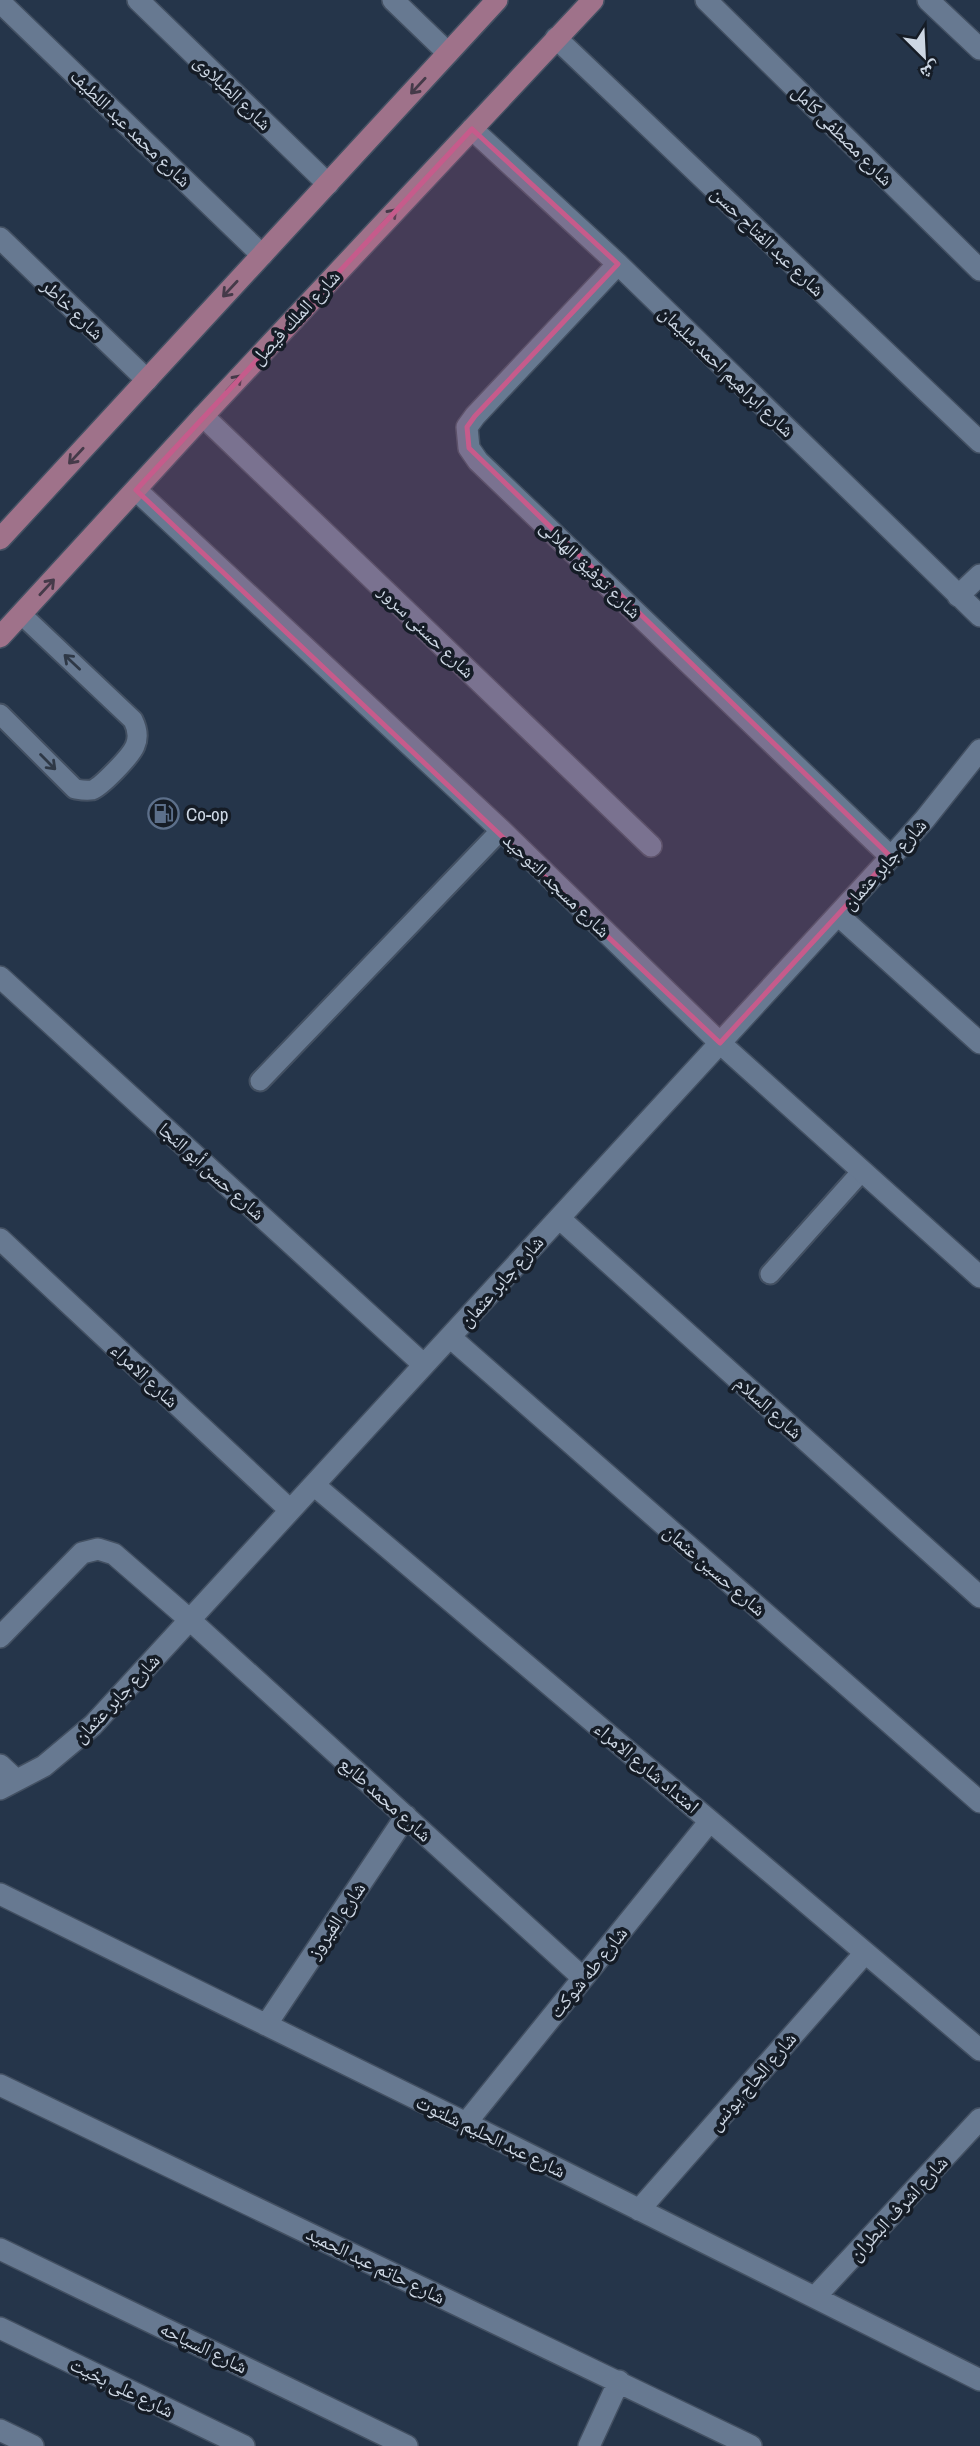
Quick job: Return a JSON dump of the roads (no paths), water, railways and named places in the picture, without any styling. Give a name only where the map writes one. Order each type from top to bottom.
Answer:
[{"type":"main road","points":[[0,538],[497,0]]},
{"type":"main road","name":"شارع الملك فيصل","points":[[0,637],[593,0]]},
{"type":"street","name":"شارع الطبلاوى","points":[[138,0],[328,184]]},
{"type":"street","points":[[393,0],[448,53]]},
{"type":"street","name":"شارع مصطفى كامل","points":[[706,0],[980,270]]},
{"type":"street","points":[[928,0],[980,49]]},
{"type":"street","name":"شارع محمد عبد اللطيف","points":[[0,2],[262,255]]},
{"type":"street","name":"شارع عبد الفتاح حسن","points":[[556,38],[980,442]]},
{"type":"street","name":"شارع ابراهيم احمد سليمان","points":[[472,129],[618,264],[980,616]]},
{"type":"street","name":"شارع خاطر","points":[[0,238],[147,380]]},
{"type":"street","name":"شارع توفيق الهلالى","points":[[618,264],[475,415],[467,427],[469,449],[478,461],[891,857]]},
{"type":"street","name":"شارع حسنى سرور","points":[[203,416],[651,846]]},
{"type":"street","name":"شارع مسجد التوحيد","points":[[136,490],[501,830],[720,1043],[980,1277]]},
{"type":"street","points":[[958,596],[980,575]]},
{"type":"street","name":"شارع جابر عثمان","points":[[8,1785],[44,1766],[69,1748],[93,1725],[891,857],[980,750]]},
{"type":"street","points":[[838,915],[980,1043]]},
{"type":"street","name":"شارع حسن أبو النجا","points":[[0,977],[424,1365]]},
{"type":"street","name":"شارع السلام","points":[[559,1218],[980,1597]]},
{"type":"street","name":"شارع الامراء","points":[[0,1239],[290,1510]]},
{"type":"street","name":"شارع حسين عثمان","points":[[450,1337],[980,1802]]},
{"type":"street","name":"امتداد شارع الامراء","points":[[314,1485],[980,2050]]},
{"type":"street","name":"شارع محمد طايع","points":[[0,1637],[82,1553],[98,1549],[114,1554],[583,1978]]},
{"type":"street","points":[[0,1765],[8,1785]]},
{"type":"street","name":"شارع الفيروز","points":[[266,2025],[406,1816]]},
{"type":"street","name":"شارع طه شوكت","points":[[466,2123],[710,1821]]},
{"type":"street","name":"شارع عبد الحليم شلتوت","points":[[0,1895],[466,2123],[980,2380]]},
{"type":"street","name":"شارع الحاج يونس","points":[[639,2210],[865,1953]]},
{"type":"street","name":"شارع حاتم عبد الحميد","points":[[0,2085],[751,2446]]},
{"type":"street","name":"شارع اشرف البطران","points":[[815,2297],[980,2119]]},
{"type":"street","name":"شارع السياحه","points":[[0,2249],[407,2446]]},
{"type":"street","name":"شارع على بخيت","points":[[0,2328],[244,2446]]},
{"type":"street","points":[[589,2446],[619,2381]]},
{"type":"street","points":[[0,2430],[33,2446]]},
{"type":"lane","points":[[0,714],[75,789],[85,791],[97,787],[131,753],[137,736],[133,720],[21,614]]},
{"type":"lane","points":[[260,1081],[501,830]]},
{"type":"lane","points":[[770,1274],[862,1171]]},
{"type":"place","name":"Co-op","points":[[163,814]]}]
